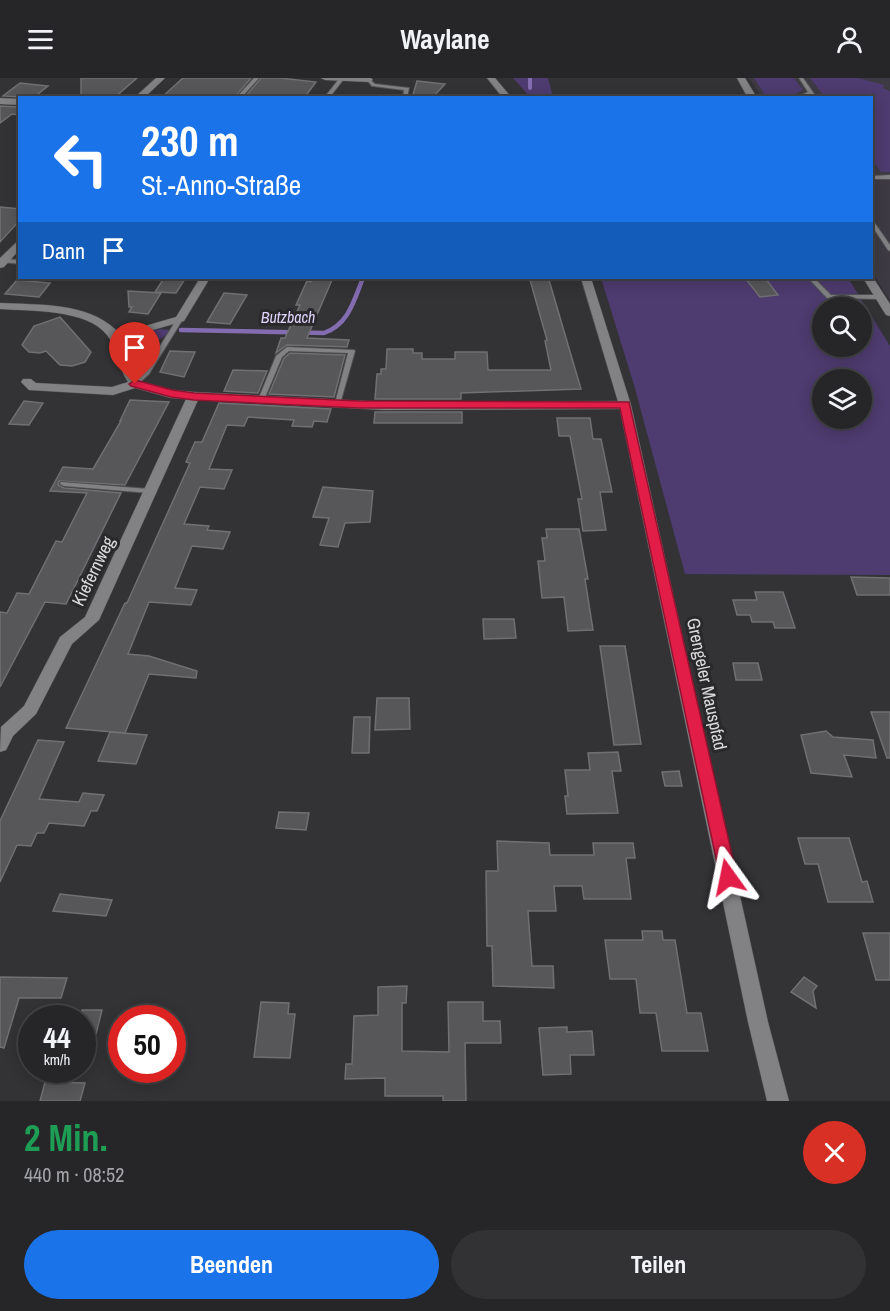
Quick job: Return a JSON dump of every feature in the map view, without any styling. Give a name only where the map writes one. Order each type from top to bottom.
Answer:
[{"type":"street","points":[[140,96],[161,78]]},
{"type":"street","points":[[325,78],[372,79]]},
{"type":"street","points":[[491,78],[506,96]]},
{"type":"street","points":[[741,78],[752,96]]},
{"type":"street","points":[[0,100],[18,102]]},
{"type":"street","points":[[2,263],[18,244]]},
{"type":"street","points":[[113,334],[146,329],[180,320],[204,279]]},
{"type":"street","name":"Grengeler Mauspfad","points":[[586,279],[625,405],[756,1011],[778,1101]]},
{"type":"street","points":[[869,279],[890,313]]},
{"type":"street","points":[[0,306],[52,309],[92,319],[113,334],[122,362],[135,384]]},
{"type":"street","points":[[30,384],[112,391],[135,384],[171,394],[384,406],[625,405]]},
{"type":"street","name":"Kiefernweg","points":[[0,745],[7,732],[30,710],[66,641],[91,620],[194,396]]},
{"type":"lane","points":[[240,96],[257,78]]},
{"type":"lane","points":[[801,78],[814,95]]},
{"type":"lane","points":[[372,79],[374,85],[407,89],[405,96]]},
{"type":"lane","points":[[328,96],[341,80]]},
{"type":"lane","points":[[873,178],[890,177]]},
{"type":"lane","points":[[873,224],[890,249]]},
{"type":"lane","points":[[2,263],[18,262]]},
{"type":"lane","points":[[814,282],[829,297],[880,297]]},
{"type":"lane","points":[[135,384],[146,374],[180,320]]},
{"type":"lane","points":[[261,400],[279,356],[286,349],[352,351],[338,404]]},
{"type":"lane","points":[[64,484],[149,491]]},
{"type":"shaded area","points":[[513,78],[548,78],[553,96],[529,96]]},
{"type":"shaded area","points":[[749,78],[890,78],[890,301],[873,273],[873,96],[761,96]]},
{"type":"shaded area","points":[[754,78],[794,78],[803,90],[791,96],[765,96]]},
{"type":"shaded area","points":[[810,78],[859,78],[884,85],[883,88],[890,91],[890,172],[881,172],[873,160],[873,96],[824,96]]},
{"type":"shaded area","points":[[601,279],[849,279],[860,297],[812,297],[812,357],[872,357],[872,317],[890,346],[890,575],[685,574],[634,385]]},
{"type":"shaded area","points":[[161,329],[171,332],[160,339],[146,362],[127,359],[123,348],[129,339]]},
{"type":"building","points":[[81,78],[137,78],[116,96],[81,96]]},
{"type":"building","points":[[183,78],[251,78],[236,96],[163,96]]},
{"type":"building","points":[[261,78],[316,82],[306,96],[246,96]]},
{"type":"building","points":[[417,81],[445,84],[434,96],[413,96]]},
{"type":"building","points":[[20,83],[48,86],[36,96],[3,96]]},
{"type":"building","points":[[0,106],[18,107],[18,115],[12,114],[0,123]]},
{"type":"building","points":[[0,207],[18,209],[18,222],[0,242]]},
{"type":"building","points":[[163,279],[185,279],[176,293],[155,292]]},
{"type":"building","points":[[313,279],[332,280],[307,338],[349,340],[347,347],[287,345],[276,353],[281,338],[285,338],[300,305],[296,305],[307,281],[311,282]]},
{"type":"building","points":[[746,279],[766,279],[778,295],[760,297]]},
{"type":"building","points":[[17,280],[50,283],[39,297],[5,294]]},
{"type":"building","points":[[530,280],[549,280],[581,389],[461,393],[461,399],[375,399],[377,374],[381,374],[381,369],[386,369],[387,349],[413,349],[413,353],[422,353],[422,359],[455,359],[455,352],[487,352],[488,370],[551,370],[545,341],[547,340]]},
{"type":"building","points":[[128,291],[161,293],[148,314],[129,312],[132,307],[129,307]]},
{"type":"building","points":[[224,293],[247,295],[230,324],[207,322]]},
{"type":"building","points":[[60,317],[91,352],[85,362],[72,366],[60,365],[46,351],[29,352],[22,345],[34,326]]},
{"type":"building","points":[[170,351],[195,352],[184,377],[160,372]]},
{"type":"building","points":[[290,353],[345,355],[334,397],[269,394],[284,358]]},
{"type":"building","points":[[233,370],[267,371],[258,393],[224,391]]},
{"type":"building","points":[[130,400],[169,402],[125,485],[59,481],[58,485],[64,488],[121,493],[66,604],[45,602],[0,687],[0,612],[7,613],[17,593],[29,594],[56,541],[62,542],[87,493],[50,491],[63,467],[93,469],[121,421]]},
{"type":"building","points":[[24,401],[43,403],[29,425],[9,424]]},
{"type":"building","points":[[219,403],[331,409],[327,422],[314,421],[312,427],[292,426],[294,420],[248,417],[244,426],[227,425],[209,469],[232,470],[224,489],[200,487],[184,524],[209,526],[207,530],[230,532],[223,549],[192,546],[175,588],[197,590],[191,605],[149,602],[128,654],[149,656],[197,671],[196,678],[149,674],[125,733],[66,728],[127,603],[190,463],[186,462],[195,442],[202,442]]},
{"type":"building","points":[[375,412],[462,412],[462,423],[374,423]]},
{"type":"building","points":[[557,418],[590,418],[593,439],[601,439],[612,492],[600,492],[606,530],[583,531],[578,499],[582,499],[570,436],[559,436]]},
{"type":"building","points":[[323,487],[373,491],[370,522],[345,523],[338,547],[320,545],[329,518],[313,517]]},
{"type":"building","points":[[546,529],[579,529],[588,579],[585,579],[593,630],[568,631],[564,597],[542,598],[538,561],[545,561],[542,538],[547,538]]},
{"type":"building","points":[[851,577],[890,578],[890,595],[857,595]]},
{"type":"building","points":[[755,592],[783,592],[795,628],[775,628],[773,622],[752,622],[750,615],[737,615],[733,600],[757,600]]},
{"type":"building","points":[[483,619],[514,619],[516,638],[484,639]]},
{"type":"building","points":[[600,646],[625,646],[641,744],[614,745]]},
{"type":"building","points":[[733,663],[758,663],[762,680],[736,680]]},
{"type":"building","points":[[377,698],[409,698],[410,729],[375,730]]},
{"type":"building","points":[[871,712],[890,712],[890,758],[887,758]]},
{"type":"building","points":[[354,717],[370,717],[369,753],[352,753]]},
{"type":"building","points":[[826,731],[833,737],[873,740],[876,758],[844,755],[852,777],[811,773],[801,735]]},
{"type":"building","points":[[110,732],[147,735],[136,764],[98,761]]},
{"type":"building","points":[[38,740],[64,742],[39,799],[79,802],[83,793],[104,795],[97,811],[91,811],[84,826],[49,823],[44,833],[37,833],[31,846],[17,845],[0,882],[0,821]]},
{"type":"building","points":[[618,752],[621,771],[612,771],[618,813],[567,814],[565,796],[568,796],[565,770],[590,770],[588,753]]},
{"type":"building","points":[[679,771],[682,786],[665,786],[662,772]]},
{"type":"building","points":[[279,812],[309,813],[306,830],[276,828]]},
{"type":"building","points":[[798,838],[849,838],[862,882],[867,881],[873,902],[828,902],[818,864],[805,864]]},
{"type":"building","points":[[497,841],[549,843],[550,855],[594,855],[593,843],[633,843],[635,858],[626,858],[631,899],[584,899],[582,886],[554,886],[556,911],[528,911],[532,966],[553,966],[554,988],[493,986],[492,946],[487,946],[486,871],[498,871]]},
{"type":"building","points":[[60,894],[112,900],[106,916],[53,911]]},
{"type":"building","points":[[642,931],[662,931],[663,940],[675,940],[687,1013],[701,1013],[708,1051],[662,1051],[656,1013],[640,1013],[636,979],[610,979],[605,940],[643,940]]},
{"type":"building","points":[[863,933],[890,933],[890,980],[876,980]]},
{"type":"building","points":[[0,977],[67,978],[61,998],[19,998],[4,1048],[0,1047]]},
{"type":"building","points":[[804,977],[817,986],[813,991],[816,1008],[791,992]]},
{"type":"building","points":[[407,986],[406,1003],[402,1003],[402,1051],[449,1052],[448,1002],[483,1002],[483,1021],[500,1021],[501,1043],[465,1043],[466,1101],[443,1101],[443,1096],[385,1096],[385,1078],[345,1079],[346,1064],[352,1064],[354,1016],[378,1015],[378,987]]},
{"type":"building","points":[[261,1002],[289,1003],[288,1014],[295,1014],[290,1058],[254,1057]]},
{"type":"building","points":[[96,1010],[102,1010],[96,1034]]},
{"type":"building","points":[[567,1027],[567,1032],[592,1031],[594,1055],[570,1055],[571,1074],[543,1075],[539,1028]]},
{"type":"building","points":[[45,1083],[85,1083],[80,1101],[40,1101]]},
{"type":"waterway","points":[[530,78],[530,88]]},
{"type":"waterway","name":"Butzbach","points":[[181,330],[324,333],[339,324],[345,317],[363,279]]},
{"type":"route","points":[[135,384],[171,394],[359,405],[625,405],[728,877]]}]
